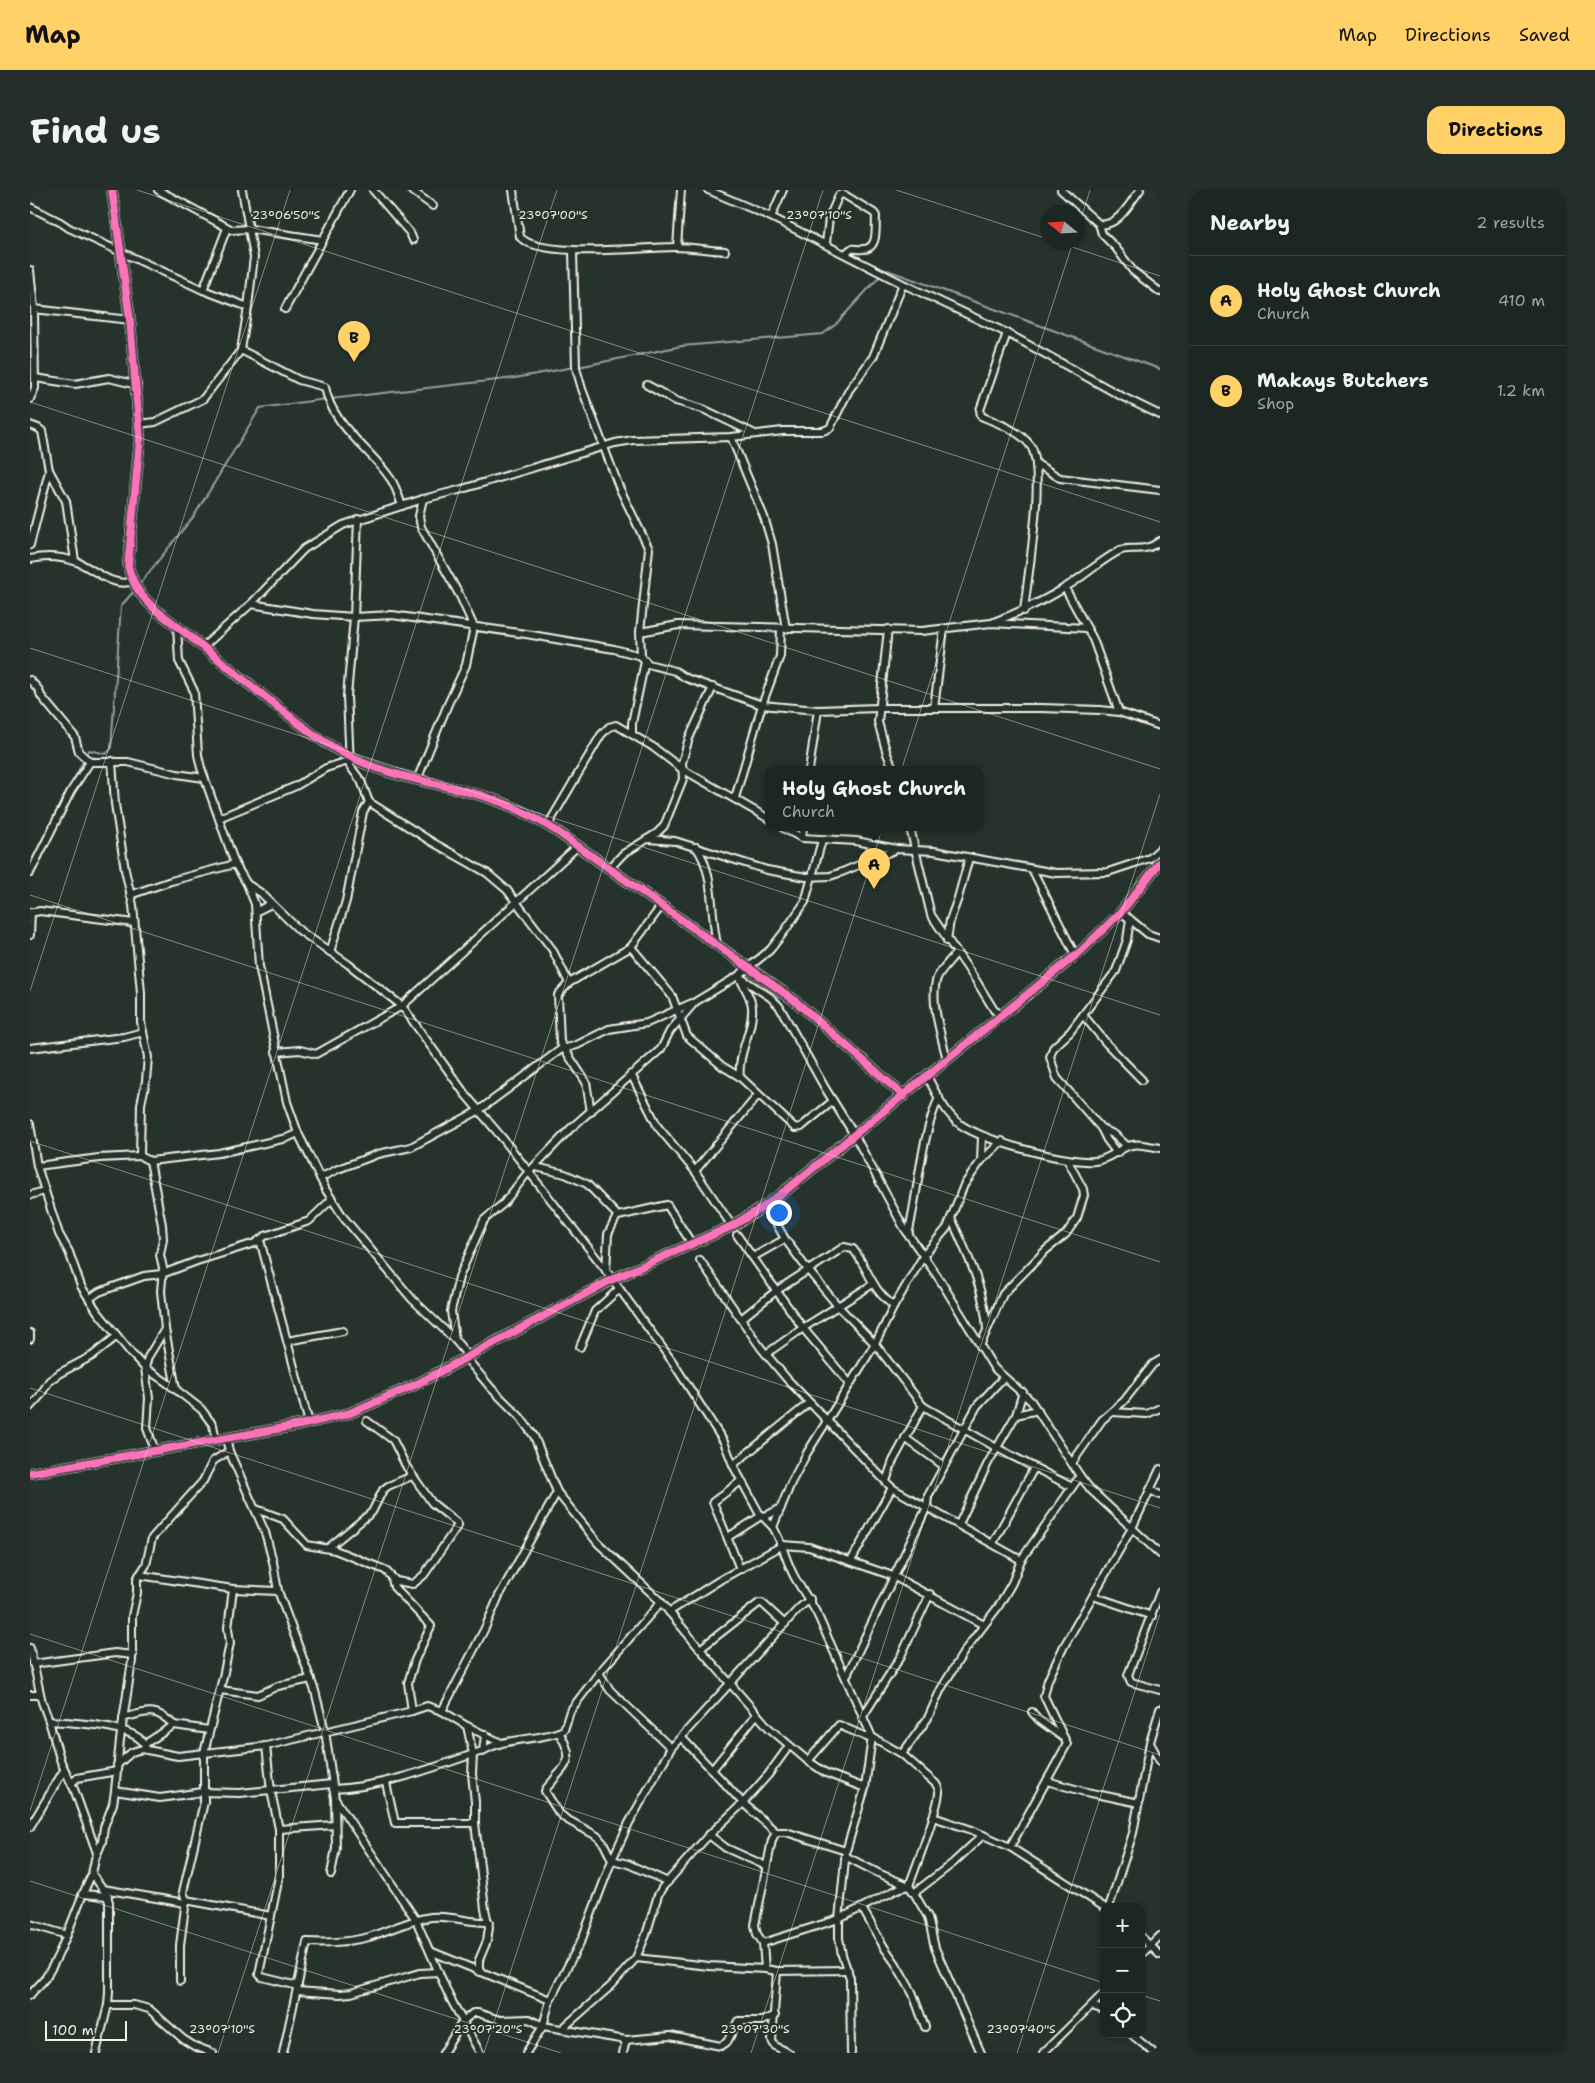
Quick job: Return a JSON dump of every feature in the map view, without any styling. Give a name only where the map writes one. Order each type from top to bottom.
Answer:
[{"type":"street","points":[[112,190],[122,251],[130,320],[139,424],[138,471],[128,551],[128,566],[132,581],[143,598],[316,736],[348,759],[417,780],[503,802],[548,825],[794,1000],[904,1096]]},
{"type":"street","points":[[158,190],[227,228],[238,231],[250,230],[323,240]]},
{"type":"street","points":[[139,424],[155,422],[202,399],[241,350],[254,257],[242,190]]},
{"type":"street","points":[[286,309],[350,190]]},
{"type":"street","points":[[373,190],[410,233],[413,240]]},
{"type":"street","points":[[412,190],[433,206]]},
{"type":"street","points":[[513,190],[520,237],[523,241],[572,251],[677,247],[725,251]]},
{"type":"street","points":[[677,247],[681,190]]},
{"type":"street","points":[[708,190],[826,243],[903,284],[1008,333],[1160,415]]},
{"type":"street","points":[[728,198],[731,190]]},
{"type":"street","points":[[771,217],[783,190]]},
{"type":"street","points":[[1061,190],[1099,224],[1102,234],[1116,248],[1133,272],[1160,292]]},
{"type":"street","points":[[1099,224],[1108,225],[1115,220],[1140,190]]},
{"type":"street","points":[[826,243],[829,218],[839,195],[843,194],[876,216],[872,246],[864,250],[851,249],[846,253]]},
{"type":"street","points":[[30,207],[69,228],[203,290],[248,307]]},
{"type":"street","points":[[203,290],[227,228]]},
{"type":"street","points":[[572,251],[576,368],[619,487],[649,549],[640,632],[643,659],[632,723],[632,734]]},
{"type":"street","points":[[30,270],[34,309],[32,358],[35,378],[35,390],[30,399]]},
{"type":"street","points":[[203,647],[251,604],[307,546],[342,525],[358,519],[604,446],[633,440],[731,437],[783,431],[823,431],[830,428],[849,390],[873,357],[887,328],[903,284]]},
{"type":"street","points":[[34,309],[130,320]]},
{"type":"street","points":[[1008,333],[980,413],[981,416],[1009,428],[1030,444],[1037,464],[1038,494],[1024,611]]},
{"type":"street","points":[[241,350],[300,380],[325,387],[327,400],[337,416],[389,476],[402,506]]},
{"type":"street","points":[[35,378],[75,384],[109,378],[137,385]]},
{"type":"street","points":[[646,385],[676,401],[703,409],[754,434]]},
{"type":"street","points":[[30,425],[42,432],[49,470],[66,501],[76,562]]},
{"type":"street","points":[[731,437],[764,517],[772,544],[783,629],[780,656],[762,705],[736,798]]},
{"type":"street","points":[[1037,464],[1060,478],[1160,490]]},
{"type":"street","points":[[30,545],[49,470]]},
{"type":"street","points":[[417,780],[466,665],[474,627],[421,527],[419,516],[423,499]]},
{"type":"street","points":[[358,519],[354,617],[346,696],[348,759],[352,770],[363,785],[369,802],[432,842],[487,873],[507,890],[552,949],[569,984]]},
{"type":"street","points":[[991,623],[1024,611],[1065,588],[1119,550],[1142,550],[1154,546],[1160,541]]},
{"type":"street","points":[[30,559],[46,557],[76,562],[114,581],[124,583],[132,581]]},
{"type":"street","points":[[1065,588],[1093,639],[1120,712]]},
{"type":"street","points":[[251,604],[312,614],[354,617],[392,615],[526,634],[614,649],[643,659],[655,667],[669,669],[686,678],[762,705],[818,710],[1042,708],[1120,712],[1160,726]]},
{"type":"street","points":[[640,632],[678,625],[922,631],[991,623],[1086,628]]},
{"type":"street","points":[[177,626],[176,644],[179,660],[194,692],[198,755],[204,778],[235,864],[247,884],[257,911],[257,953],[287,1102],[298,1133],[332,1200],[344,1218],[412,1299],[454,1340],[491,1388],[520,1417],[534,1436],[557,1492],[598,1543],[661,1602],[700,1650],[757,1714],[789,1746],[831,1776],[865,1788]]},
{"type":"street","points":[[888,629],[878,708],[880,731],[893,766]]},
{"type":"street","points":[[934,708],[944,629]]},
{"type":"street","points":[[30,680],[75,737],[79,752],[90,762],[128,762],[177,774],[204,778]]},
{"type":"street","points":[[610,868],[623,854],[663,828],[683,780],[684,752],[713,687]]},
{"type":"street","points":[[810,766],[818,710]]},
{"type":"street","points":[[548,825],[606,729],[616,725],[682,769],[736,798],[765,816]]},
{"type":"street","points":[[219,818],[296,786],[326,768],[348,759]]},
{"type":"street","points":[[112,761],[115,804],[134,923],[141,993],[141,1022],[148,1068],[141,1098],[140,1156]]},
{"type":"street","points":[[30,873],[71,791],[90,762]]},
{"type":"street","points":[[330,952],[346,901],[363,812],[369,802]]},
{"type":"street","points":[[663,828],[669,840]]},
{"type":"street","points":[[789,831],[802,838],[856,841],[897,848],[915,848],[1056,874],[1108,872],[1150,858],[1160,849]]},
{"type":"street","points":[[802,838],[803,831]]},
{"type":"street","points":[[911,831],[931,915],[947,941],[975,978],[994,1010],[1002,1015]]},
{"type":"street","points":[[648,839],[669,840],[795,877],[812,877],[842,872],[897,848]]},
{"type":"street","points":[[320,1178],[365,1158],[411,1147],[478,1111],[564,1048],[577,1045],[609,1029],[647,1024],[696,1002],[739,977],[748,966],[770,950],[805,902],[822,840]]},
{"type":"street","points":[[276,1052],[300,1050],[316,1054],[402,1006],[578,846]]},
{"type":"street","points":[[696,848],[703,856],[708,868],[717,944]]},
{"type":"street","points":[[947,941],[950,920],[970,858]]},
{"type":"street","points":[[30,1473],[309,1423],[350,1413],[383,1400],[468,1357],[611,1280],[732,1226],[765,1206],[856,1136],[1075,955],[1121,912],[1160,862]]},
{"type":"street","points":[[130,896],[171,881],[235,864]]},
{"type":"street","points":[[1032,869],[1075,955]]},
{"type":"street","points":[[247,884],[256,888],[300,932],[402,1006],[478,1111],[504,1140],[528,1174],[606,1271],[618,1290],[672,1361],[724,1442],[741,1481],[760,1516],[772,1527],[782,1545],[793,1574],[810,1599],[846,1677],[871,1738],[865,1788],[846,1853],[839,1919],[842,1955],[850,1978],[852,2053]]},
{"type":"street","points":[[257,911],[272,904]]},
{"type":"street","points":[[591,1112],[586,1082],[564,1048],[559,1035],[558,992],[631,947],[662,905]]},
{"type":"street","points":[[30,935],[31,912],[40,911],[134,923]]},
{"type":"street","points":[[1121,912],[1148,934],[1160,938]]},
{"type":"street","points":[[1117,1153],[1101,1128],[1057,1078],[1050,1057],[1053,1048],[1083,1015],[1119,966],[1127,940],[1130,919]]},
{"type":"street","points":[[631,947],[672,996],[688,1036],[722,1066],[740,1077],[796,1129],[833,1102]]},
{"type":"street","points":[[947,1060],[938,1020],[935,989],[938,976],[956,953]]},
{"type":"street","points":[[739,977],[751,1000],[752,1012],[745,1039],[740,1077]]},
{"type":"street","points":[[739,977],[770,996],[777,1004],[833,1102],[856,1136],[908,1235],[924,1255],[994,1368],[1003,1378],[1022,1392],[1038,1410],[1080,1476],[1110,1509],[1160,1554]]},
{"type":"street","points":[[454,1340],[451,1311],[460,1273],[484,1220],[504,1203],[570,1129],[661,1049],[667,1035],[696,1002]]},
{"type":"street","points":[[1083,1015],[1107,1044],[1142,1080]]},
{"type":"street","points":[[30,1048],[124,1037],[143,1032]]},
{"type":"street","points":[[631,1074],[658,1127],[695,1171],[732,1226]]},
{"type":"street","points":[[927,1076],[954,1120],[968,1130],[982,1136],[1067,1159],[1097,1161],[1117,1153],[1127,1146],[1139,1145],[1160,1148]]},
{"type":"street","points":[[695,1171],[758,1095]]},
{"type":"street","points":[[908,1235],[917,1198],[924,1138],[939,1097]]},
{"type":"street","points":[[30,1124],[37,1166],[59,1234],[69,1252],[81,1286],[117,1336],[145,1368],[176,1389],[208,1416],[213,1425],[216,1440]]},
{"type":"street","points":[[1101,1128],[1115,1135],[1127,1146]]},
{"type":"street","points":[[37,1166],[99,1158],[140,1156],[150,1161],[219,1153],[287,1138],[298,1133]]},
{"type":"street","points":[[980,1161],[982,1136]]},
{"type":"street","points":[[772,1527],[803,1460],[875,1344],[894,1306],[924,1255],[945,1233],[960,1192],[980,1161],[1002,1141]]},
{"type":"street","points":[[980,1346],[1003,1294],[1046,1250],[1066,1234],[1077,1218],[1084,1195],[1083,1189],[1067,1159]]},
{"type":"street","points":[[150,1161],[162,1225],[163,1239],[160,1255],[162,1264],[161,1292],[165,1329],[176,1389]]},
{"type":"street","points":[[536,1167],[565,1174],[587,1184],[596,1191],[617,1216],[622,1217],[667,1205],[692,1244]]},
{"type":"street","points":[[30,1195],[45,1191]]},
{"type":"street","points":[[89,1299],[99,1292],[144,1276],[162,1274],[197,1261],[227,1253],[260,1240],[273,1232],[309,1221],[332,1200]]},
{"type":"street","points":[[606,1271],[608,1234],[617,1216]]},
{"type":"street","points":[[951,1218],[965,1247],[980,1286],[987,1330]]},
{"type":"street","points":[[775,1221],[785,1239],[808,1270],[838,1306],[875,1344],[923,1406],[1034,1468],[1072,1486]]},
{"type":"street","points":[[737,1235],[803,1328],[850,1384]]},
{"type":"street","points":[[754,1257],[785,1239]]},
{"type":"street","points":[[260,1240],[309,1423]]},
{"type":"street","points":[[741,1319],[776,1291],[839,1249],[849,1248],[856,1252],[860,1258],[873,1284],[884,1298],[894,1306]]},
{"type":"street","points":[[700,1260],[766,1354],[809,1403],[892,1488],[1021,1560]]},
{"type":"street","points":[[766,1354],[803,1328],[873,1284]]},
{"type":"street","points":[[580,1346],[595,1311],[618,1290]]},
{"type":"street","points":[[155,1450],[147,1428],[148,1398],[145,1368],[148,1357],[165,1329]]},
{"type":"street","points":[[287,1341],[343,1331]]},
{"type":"street","points":[[30,1333],[30,1339]]},
{"type":"street","points":[[30,1407],[40,1396],[49,1381],[92,1356],[117,1336]]},
{"type":"street","points":[[1072,1463],[1085,1448],[1097,1426],[1124,1401],[1152,1364],[1160,1360]]},
{"type":"street","points":[[846,1677],[927,1507],[928,1496],[982,1400],[1003,1378]]},
{"type":"street","points":[[959,1524],[982,1474],[1016,1415],[1022,1392]]},
{"type":"street","points":[[733,1464],[809,1403]]},
{"type":"street","points":[[886,1481],[888,1472],[923,1406]]},
{"type":"street","points":[[1112,1412],[1147,1414],[1160,1408]]},
{"type":"street","points":[[1016,1415],[1038,1410]]},
{"type":"street","points":[[366,1421],[393,1440],[412,1476],[432,1503],[456,1522],[458,1528],[418,1582],[409,1584],[392,1579]]},
{"type":"street","points":[[226,1438],[229,1451],[265,1532],[274,1562],[278,1591],[311,1679],[325,1731],[335,1799],[334,1825],[336,1848],[331,1874]]},
{"type":"street","points":[[905,1438],[944,1466]]},
{"type":"street","points":[[30,1994],[45,1979],[67,1935],[82,1894],[92,1874],[97,1852],[102,1842],[104,1827],[116,1791],[121,1730],[133,1655],[132,1616],[139,1575],[146,1565],[152,1538],[203,1481],[213,1461],[229,1451]]},
{"type":"street","points":[[993,1543],[1034,1468]]},
{"type":"street","points":[[1010,1847],[1065,1748],[1066,1740],[1044,1696],[1048,1680],[1064,1646],[1132,1528],[1160,1468]]},
{"type":"street","points":[[328,1548],[372,1512],[383,1490],[412,1476]]},
{"type":"street","points":[[902,1754],[928,1718],[941,1689],[998,1606],[1012,1583],[1021,1560],[1080,1476]]},
{"type":"street","points":[[740,1569],[714,1501],[741,1481]]},
{"type":"street","points":[[851,1561],[892,1488]]},
{"type":"street","points":[[1150,1490],[1160,1495]]},
{"type":"street","points":[[442,1711],[485,1628],[499,1596],[557,1492]]},
{"type":"street","points":[[728,1537],[760,1516],[768,1515],[781,1508]]},
{"type":"street","points":[[256,1509],[283,1519],[307,1545],[328,1548],[382,1568],[392,1579],[394,1587],[431,1626],[415,1660],[408,1682],[412,1712]]},
{"type":"street","points":[[669,1612],[782,1545],[808,1547],[894,1576],[984,1625]]},
{"type":"street","points":[[139,1575],[233,1589],[278,1591]]},
{"type":"street","points":[[180,1981],[180,1945],[186,1901],[184,1887],[202,1811],[204,1753],[230,1644],[228,1628],[233,1589]]},
{"type":"street","points":[[1160,1592],[1128,1675],[1128,1679],[1131,1682],[1160,1690]]},
{"type":"street","points":[[862,1718],[901,1656],[930,1594]]},
{"type":"street","points":[[1093,1596],[1152,1616]]},
{"type":"street","points":[[526,2053],[543,2026],[550,2000],[582,1939],[612,1860],[629,1823],[671,1748],[682,1738],[704,1710],[810,1599]]},
{"type":"street","points":[[116,1791],[152,1798],[203,1792],[240,1793],[332,1787],[358,1788],[386,1783],[483,1752],[501,1743],[533,1740],[559,1732],[566,1726],[570,1711],[599,1673],[661,1602]]},
{"type":"street","points":[[700,1650],[759,1603],[762,1603],[785,1624]]},
{"type":"street","points":[[30,1648],[40,1695],[64,1770],[72,1782],[97,1852]]},
{"type":"street","points":[[33,1664],[115,1653],[133,1655]]},
{"type":"street","points":[[599,1673],[610,1690],[671,1748]]},
{"type":"street","points":[[220,1690],[258,1695],[278,1686],[311,1679]]},
{"type":"street","points":[[30,1695],[40,1695]]},
{"type":"street","points":[[49,1721],[131,1732],[146,1746],[170,1756],[266,1746],[412,1712],[427,1706],[442,1711],[501,1743]]},
{"type":"street","points":[[1110,1903],[1133,1833],[1150,1742],[1160,1709]]},
{"type":"street","points":[[123,1718],[145,1712],[155,1712],[164,1716],[174,1725],[209,1730]]},
{"type":"street","points":[[1032,1712],[1039,1720],[1066,1740]]},
{"type":"street","points":[[712,1770],[757,1714]]},
{"type":"street","points":[[72,1782],[77,1778],[117,1768],[132,1752],[146,1746],[174,1725]]},
{"type":"street","points":[[808,1761],[839,1725],[871,1738],[902,1754],[936,1784],[939,1793],[909,1886]]},
{"type":"street","points":[[467,1726],[473,1754],[472,1774],[475,1823],[485,1909],[489,1922],[487,1941],[479,1960],[479,1972]]},
{"type":"street","points":[[559,1732],[569,1749],[569,1759],[564,1769],[546,1788],[546,1793],[559,1813],[566,1819],[598,1836],[612,1860],[628,1864],[668,1882]]},
{"type":"street","points":[[483,1752],[485,1734]]},
{"type":"street","points":[[682,1738],[743,1803],[776,1832],[786,1832],[846,1853],[878,1873],[909,1886],[928,1916],[935,1948],[981,2053]]},
{"type":"street","points":[[1147,1760],[1158,1759],[1150,1742]]},
{"type":"street","points":[[266,1746],[271,1791],[279,1830],[279,1877],[266,1936],[260,1975],[298,1989],[340,1994],[351,1993],[420,1974],[439,1972]]},
{"type":"street","points":[[562,2030],[612,1985],[636,1958],[646,1935],[658,1895],[709,1835],[743,1803],[768,1775],[789,1746]]},
{"type":"street","points":[[30,1827],[64,1770]]},
{"type":"street","points":[[1047,1781],[1082,1791],[1140,1803]]},
{"type":"street","points":[[386,1783],[395,1823],[475,1823]]},
{"type":"street","points":[[335,1799],[416,1920],[448,1996],[480,2053]]},
{"type":"street","points":[[932,1817],[983,1835],[1010,1847],[1100,1904]]},
{"type":"street","points":[[279,1830],[334,1825]]},
{"type":"street","points":[[765,1969],[763,1943],[757,1934],[756,1925],[766,1866],[772,1840],[776,1832]]},
{"type":"street","points":[[709,1835],[726,1848],[766,1866]]},
{"type":"street","points":[[914,1893],[953,1863],[983,1835]]},
{"type":"street","points":[[92,1874],[108,1896],[108,2004],[96,2053]]},
{"type":"street","points":[[763,1943],[839,1919],[900,1888],[909,1886]]},
{"type":"street","points":[[103,1889],[271,1916]]},
{"type":"street","points":[[82,1894],[108,1896]]},
{"type":"street","points":[[862,1908],[910,1988],[925,2027]]},
{"type":"street","points":[[284,2053],[308,1942],[367,1937],[416,1920],[445,1916],[472,1922],[489,1922]]},
{"type":"street","points":[[30,1924],[67,1935]]},
{"type":"street","points":[[1145,1951],[1160,1936]]},
{"type":"street","points":[[1145,1940],[1160,1955]]},
{"type":"street","points":[[430,1951],[550,2000]]},
{"type":"street","points":[[636,1958],[777,1971],[848,1970]]},
{"type":"street","points":[[469,1968],[479,1960]]},
{"type":"street","points":[[777,1971],[773,2044],[789,2053]]},
{"type":"street","points":[[1043,2053],[1098,1999],[1100,2003]]},
{"type":"street","points":[[108,2004],[134,2005],[149,2009],[193,2050],[213,2053]]},
{"type":"street","points":[[1092,2006],[1100,2009]]},
{"type":"street","points":[[443,2053],[463,2021],[474,2013],[500,2020],[529,2020],[543,2026],[562,2030],[626,2040],[670,2036],[721,2050],[738,2021],[762,2021],[775,2015]]},
{"type":"street","points":[[762,2021],[774,2027]]},
{"type":"street","points":[[1136,2038],[1153,2053]]},
{"type":"street","points":[[623,2053],[626,2040]]},
{"type":"waterway","points":[[885,272],[887,270],[1160,369]]},
{"type":"waterway","points":[[578,367],[682,346],[823,334],[835,325],[881,275]]},
{"type":"waterway","points":[[330,399],[515,378],[574,367]]},
{"type":"waterway","points":[[138,586],[194,516],[260,408],[326,399]]},
{"type":"waterway","points":[[86,756],[89,750],[106,754],[111,749],[121,606],[135,590]]},
{"type":"waterway","points":[[71,785],[84,760]]},
{"type":"waterway","points":[[30,865],[47,831]]},
{"type":"cycle path","points":[[112,190],[130,320],[140,438],[128,566],[142,596],[157,611],[293,719],[323,741],[344,753],[371,766],[387,771],[496,800],[524,812],[558,832],[794,1000],[904,1096]]},
{"type":"cycle path","points":[[30,1473],[300,1425],[350,1413],[417,1384],[611,1280],[732,1226],[785,1191],[1082,950],[1121,912],[1160,862]]},
{"type":"place","name":"Makays Butchers","points":[[354,362]]},
{"type":"place","name":"Holy Ghost Church","points":[[874,889]]}]
